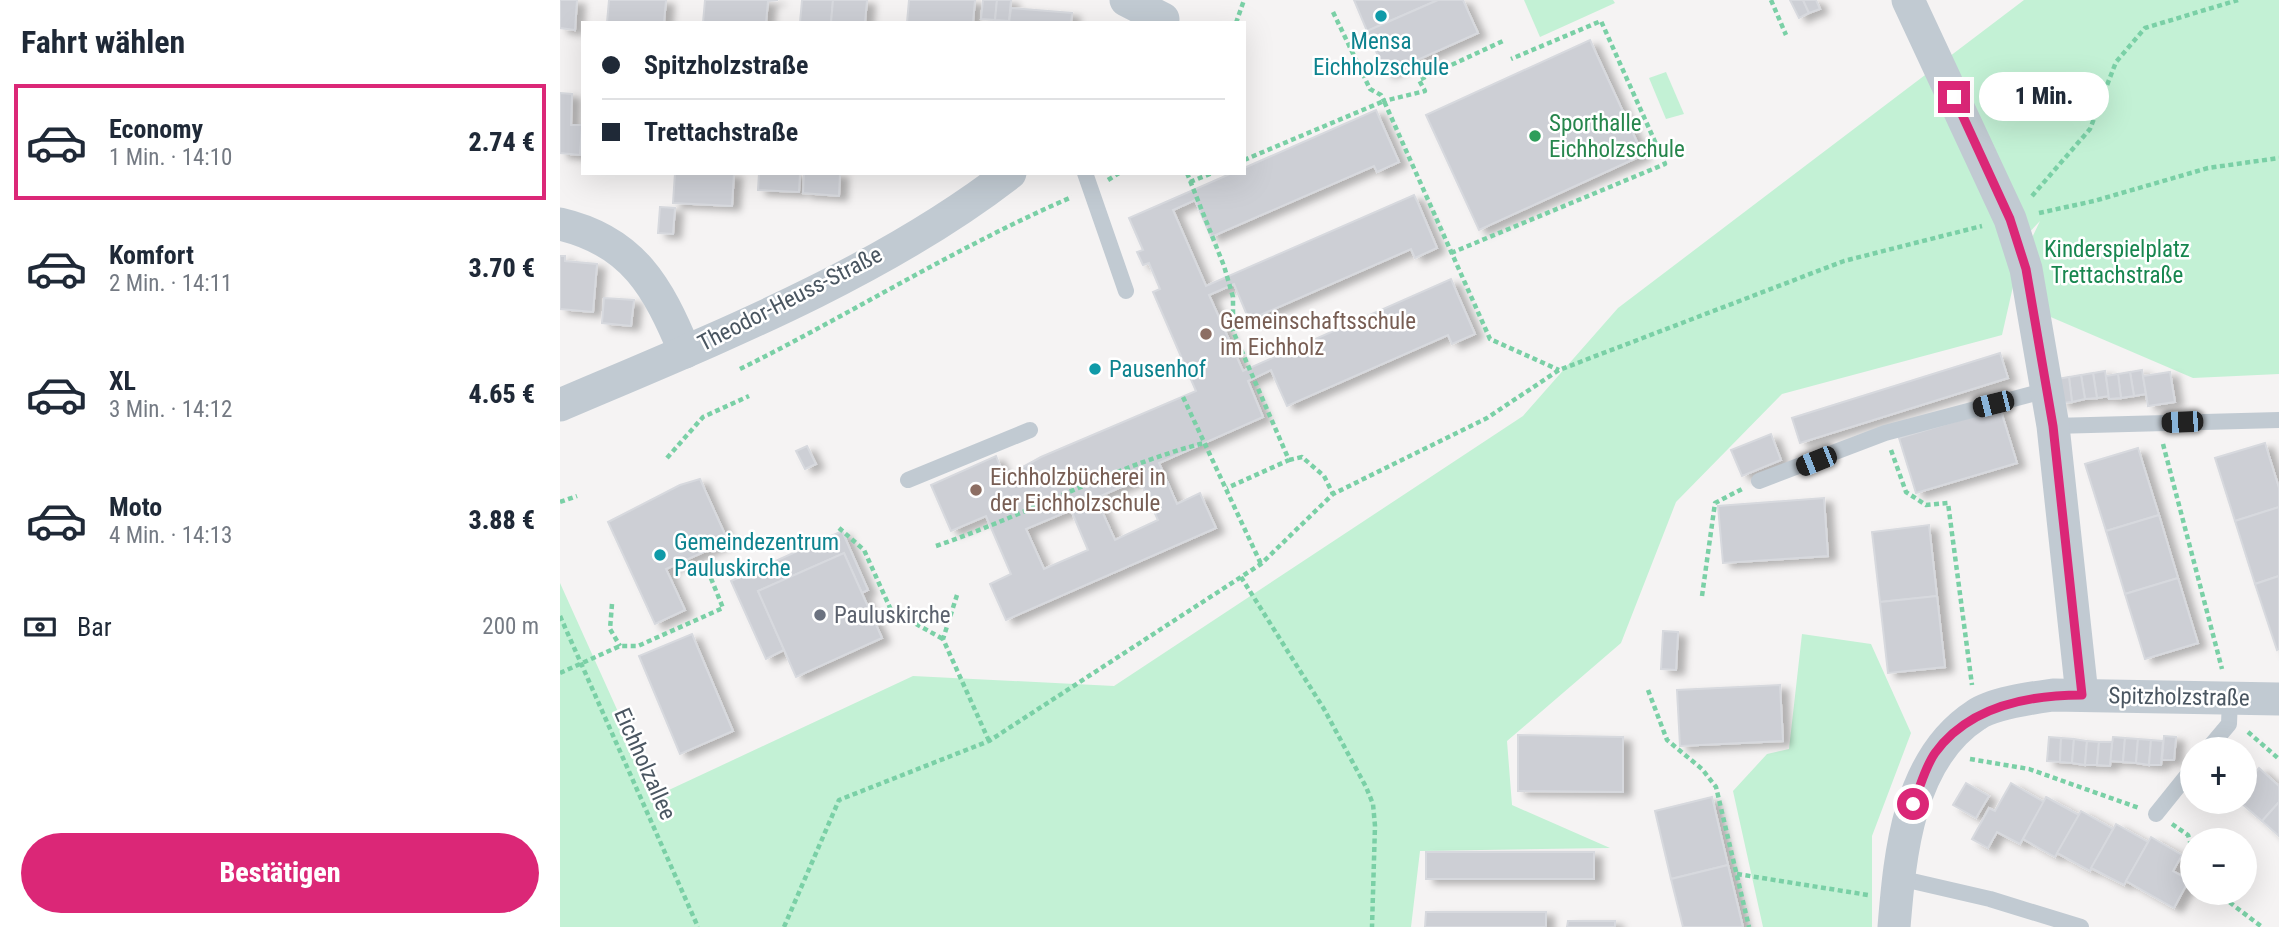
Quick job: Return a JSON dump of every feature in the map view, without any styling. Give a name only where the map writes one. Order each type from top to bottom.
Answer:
[{"type":"street","points":[[1126,0],[1166,14]]},
{"type":"street","points":[[1909,0],[2010,219],[2026,269],[2053,426],[2082,695]]},
{"type":"street","name":"Theodor-Heuss-Straße","points":[[560,405],[685,352],[825,286],[932,226],[1007,175]]},
{"type":"street","points":[[560,224],[618,247],[643,270],[685,352]]},
{"type":"street","name":"Spitzholzstraße","points":[[1896,902],[1913,804],[1935,753],[1976,714],[2026,699],[2082,695],[2279,699]]},
{"type":"lane","points":[[1088,181],[1126,291]]},
{"type":"lane","points":[[1759,481],[1885,433],[2047,390]]},
{"type":"lane","points":[[2053,426],[2279,420]]},
{"type":"lane","points":[[908,480],[1030,430]]},
{"type":"lane","points":[[2218,737],[2229,724],[2230,698]]},
{"type":"lane","points":[[2156,814],[2180,784]]},
{"type":"lane","points":[[1896,902],[1990,900],[2081,927]]},
{"type":"path","points":[[1237,21],[1244,0]]},
{"type":"path","points":[[1771,0],[1786,35]]},
{"type":"path","points":[[2010,219],[2090,129],[2116,62],[2145,28],[2238,0]]},
{"type":"path","points":[[1333,12],[1370,89],[1381,95],[1384,101],[1490,339],[1559,370]]},
{"type":"path","points":[[1451,253],[1665,164],[1601,21],[1511,59]]},
{"type":"path","points":[[1246,159],[1384,101],[1425,91],[1419,80],[1503,41]]},
{"type":"path","points":[[784,927],[839,800],[989,741],[1261,564],[1333,494],[1487,418],[1559,370],[1844,261],[2010,219],[2094,201],[2208,168],[2279,158]]},
{"type":"path","points":[[740,369],[836,321],[1088,181],[1111,175]]},
{"type":"path","points":[[1188,175],[1224,266],[1233,297],[1233,331],[1289,460]]},
{"type":"path","points":[[1190,182],[1207,175]]},
{"type":"path","points":[[667,458],[703,417],[749,396]]},
{"type":"path","points":[[1183,397],[1261,564]]},
{"type":"path","points":[[2157,423],[2230,698]]},
{"type":"path","points":[[1885,433],[1906,492],[1926,505],[1948,503],[1976,714]]},
{"type":"path","points":[[936,545],[991,527],[1155,456],[1204,443]]},
{"type":"path","points":[[1227,488],[1289,460],[1302,457],[1324,476],[1333,494]]},
{"type":"path","points":[[1702,596],[1715,503],[1759,481]]},
{"type":"path","points":[[560,502],[577,496]]},
{"type":"path","points":[[839,528],[864,550],[891,610],[943,639],[989,741]]},
{"type":"path","points":[[560,673],[620,646],[638,646],[723,608],[708,571],[723,564]]},
{"type":"path","points":[[1241,578],[1324,709],[1370,795],[1375,826],[1372,927]]},
{"type":"path","points":[[943,639],[957,595]]},
{"type":"path","points":[[612,604],[610,629],[620,646]]},
{"type":"path","name":"Eichholzallee","points":[[560,616],[698,927]]},
{"type":"path","points":[[1648,690],[1667,740],[1702,769],[1716,787],[1749,927]]},
{"type":"path","points":[[1935,753],[2029,769],[2156,814],[2180,830]]},
{"type":"path","points":[[1737,874],[1896,902]]},
{"type":"path","points":[[2233,905],[2262,927]]},
{"type":"green space","points":[[1524,0],[1613,0],[1615,3],[1540,37]]},
{"type":"green space","name":"Kinderspielplatz Trettachstraße","points":[[2024,0],[2279,0],[2279,374],[2193,378],[2046,315],[2030,242],[2040,221],[2024,238],[2002,335],[1782,394],[1676,502],[1621,643],[1507,741],[1512,805],[1610,848],[1420,851],[1411,927],[560,927],[560,583],[656,796],[913,676],[1114,686],[1523,416],[1618,308]]},
{"type":"green space","points":[[1666,72],[1684,114],[1666,119],[1649,78]]},
{"type":"green space","points":[[1802,634],[1871,644],[1911,733],[1872,836],[1872,927],[1763,927],[1733,791],[1767,754],[1789,749]]},
{"type":"building","points":[[560,0],[577,0],[575,30],[560,28]]},
{"type":"building","points":[[609,0],[666,0],[664,21],[607,21]]},
{"type":"building","points":[[705,0],[778,0],[768,1],[766,21],[703,21]]},
{"type":"building","points":[[802,0],[833,0],[831,21],[800,21]]},
{"type":"building","points":[[833,0],[867,0],[865,21],[831,21]]},
{"type":"building","points":[[909,0],[975,0],[973,21],[907,21]]},
{"type":"building","points":[[983,0],[997,0],[995,20],[981,19]]},
{"type":"building","points":[[997,0],[1011,0],[1009,21],[995,20]]},
{"type":"building","name":"Mensa Eichholzschule","points":[[1354,0],[1438,0],[1367,31]]},
{"type":"building","points":[[1438,0],[1463,0],[1478,33],[1386,74],[1367,31]]},
{"type":"building","points":[[1790,0],[1803,0],[1809,13],[1799,18]]},
{"type":"building","points":[[1803,0],[1816,0],[1820,9],[1809,13]]},
{"type":"building","points":[[1011,8],[1072,13],[1071,21],[1009,21]]},
{"type":"building","name":"Sporthalle Eichholzschule","points":[[1590,40],[1643,155],[1479,230],[1426,115]]},
{"type":"building","points":[[560,93],[572,94],[571,125],[581,125],[580,155],[560,153]]},
{"type":"building","name":"Gemeinschaftsschule im Eichholz","points":[[1376,110],[1399,162],[1377,172],[1374,166],[1211,237],[1195,200],[1173,210],[1206,286],[1414,195],[1437,248],[1415,258],[1411,249],[1249,320],[1234,284],[1209,295],[1243,371],[1451,279],[1475,334],[1452,344],[1448,335],[1287,406],[1271,370],[1248,381],[1263,417],[1159,463],[1177,504],[1200,493],[1216,528],[1006,620],[990,584],[1011,574],[986,516],[951,531],[931,485],[996,456],[1006,480],[1023,473],[1021,468],[1041,457],[1196,391],[1153,292],[1160,289],[1149,263],[1143,265],[1137,252],[1143,250],[1129,218],[1227,175],[1246,175],[1246,167]],"holes":[[[1139,479],[1158,520],[1115,540],[1096,498]],[[1071,510],[1088,550],[1044,569],[1026,529]]]},
{"type":"building","points":[[675,175],[734,175],[732,206],[673,203]]},
{"type":"building","points":[[759,175],[800,175],[799,192],[758,190]]},
{"type":"building","points":[[804,175],[840,175],[839,196],[803,193]]},
{"type":"building","points":[[660,207],[675,208],[673,234],[658,233]]},
{"type":"building","points":[[560,256],[565,256],[565,261],[597,264],[593,312],[560,309]]},
{"type":"building","points":[[604,298],[634,300],[631,326],[602,323]]},
{"type":"building","points":[[2000,353],[2008,378],[1800,443],[1792,418]]},
{"type":"building","points":[[2142,370],[2146,394],[2134,396],[2130,372]]},
{"type":"building","points":[[2105,371],[2109,396],[2097,398],[2093,373]]},
{"type":"building","points":[[2130,372],[2134,396],[2121,398],[2118,374]]},
{"type":"building","points":[[2170,372],[2175,402],[2148,406],[2143,376]]},
{"type":"building","points":[[2093,373],[2097,398],[2085,399],[2081,375]]},
{"type":"building","points":[[2118,374],[2121,398],[2109,399],[2106,376]]},
{"type":"building","points":[[2081,375],[2085,399],[2072,402],[2069,377]]},
{"type":"building","points":[[2069,377],[2072,402],[2061,403],[2057,379]]},
{"type":"building","points":[[2000,408],[2017,463],[1916,493],[1899,438]]},
{"type":"building","points":[[1771,434],[1781,460],[1742,476],[1731,450]]},
{"type":"building","points":[[2265,443],[2279,488],[2279,507],[2235,521],[2215,458]]},
{"type":"building","points":[[807,446],[816,464],[805,469],[796,451]]},
{"type":"building","points":[[2138,448],[2159,515],[2106,531],[2085,464]]},
{"type":"building","name":"Gemeindezentrum Pauluskirche","points":[[700,479],[728,541],[666,569],[685,610],[655,624],[608,522],[680,485]]},
{"type":"building","points":[[1824,498],[1828,556],[1723,563],[1718,506]]},
{"type":"building","points":[[2279,507],[2279,576],[2255,584],[2235,521]]},
{"type":"building","points":[[2159,515],[2178,578],[2125,594],[2106,531]]},
{"type":"building","points":[[1929,525],[1937,596],[1880,602],[1872,532]]},
{"type":"building","points":[[842,531],[868,590],[862,593],[844,553],[758,591],[784,650],[766,659],[731,581]]},
{"type":"building","name":"Pauluskirche","points":[[844,553],[882,638],[796,677],[758,591]]},
{"type":"building","points":[[2279,576],[2279,649],[2277,650],[2255,584]]},
{"type":"building","points":[[2178,578],[2198,643],[2145,659],[2125,594]]},
{"type":"building","points":[[1937,596],[1945,667],[1888,673],[1880,602]]},
{"type":"building","points":[[1663,631],[1678,632],[1676,670],[1661,669]]},
{"type":"building","name":"Gemeindezentrum Pauluskirche","points":[[692,634],[733,731],[680,754],[639,656]]},
{"type":"building","points":[[1780,685],[1783,741],[1680,746],[1677,690]]},
{"type":"building","points":[[1518,735],[1623,737],[1623,792],[1518,791]]},
{"type":"building","points":[[2164,736],[2176,737],[2174,760],[2162,760]]},
{"type":"building","points":[[2049,737],[2061,738],[2060,762],[2047,761]]},
{"type":"building","points":[[2113,737],[2125,738],[2123,762],[2110,761]]},
{"type":"building","points":[[2061,738],[2074,739],[2072,763],[2060,762]]},
{"type":"building","points":[[2125,738],[2138,739],[2136,763],[2123,762]]},
{"type":"building","points":[[2074,739],[2087,741],[2085,765],[2072,763]]},
{"type":"building","points":[[2138,739],[2151,740],[2149,765],[2136,763]]},
{"type":"building","points":[[2151,740],[2163,741],[2161,765],[2149,765]]},
{"type":"building","points":[[2087,741],[2099,742],[2097,765],[2085,765]]},
{"type":"building","points":[[2099,742],[2112,742],[2110,766],[2097,765]]},
{"type":"building","points":[[2259,768],[2279,786],[2279,802],[2262,821],[2254,814],[2257,814]]},
{"type":"building","points":[[1966,783],[1989,796],[1976,818],[1953,805]]},
{"type":"building","points":[[2011,783],[2044,802],[2020,844],[1997,832],[1988,848],[1972,839],[1989,808],[1995,811]]},
{"type":"building","points":[[1712,797],[1728,865],[1671,879],[1655,811]]},
{"type":"building","points":[[2046,797],[2079,815],[2055,857],[2023,839]]},
{"type":"building","points":[[2279,802],[2279,836],[2262,821]]},
{"type":"building","points":[[2081,811],[2113,829],[2090,871],[2057,853]]},
{"type":"building","points":[[2116,824],[2148,842],[2124,885],[2091,868]]},
{"type":"building","points":[[2151,837],[2180,854],[2173,871],[2180,875],[2180,897],[2174,908],[2126,881]]},
{"type":"building","points":[[1426,852],[1594,852],[1594,879],[1426,879]]},
{"type":"building","points":[[1728,865],[1743,927],[1683,927],[1671,879]]},
{"type":"building","points":[[1426,912],[1546,912],[1546,927],[1425,927]]},
{"type":"building","points":[[1568,921],[1615,921],[1615,927],[1567,927]]},
{"type":"place","name":"Mensa Eichholzschule","points":[[1381,16]]},
{"type":"place","name":"Sporthalle Eichholzschule","points":[[1535,136]]},
{"type":"place","name":"Gemeinschaftsschule im Eichholz","points":[[1206,334]]},
{"type":"place","name":"Pausenhof","points":[[1095,369]]},
{"type":"place","name":"Eichholzbücherei in der Eichholzschule","points":[[976,490]]},
{"type":"place","name":"Gemeindezentrum Pauluskirche","points":[[660,555]]},
{"type":"place","name":"Pauluskirche","points":[[820,615]]},
{"type":"route","points":[[1913,804],[1935,753],[1976,714],[2026,699],[2082,695],[2053,426],[2026,269],[2010,219],[1954,97]]}]
